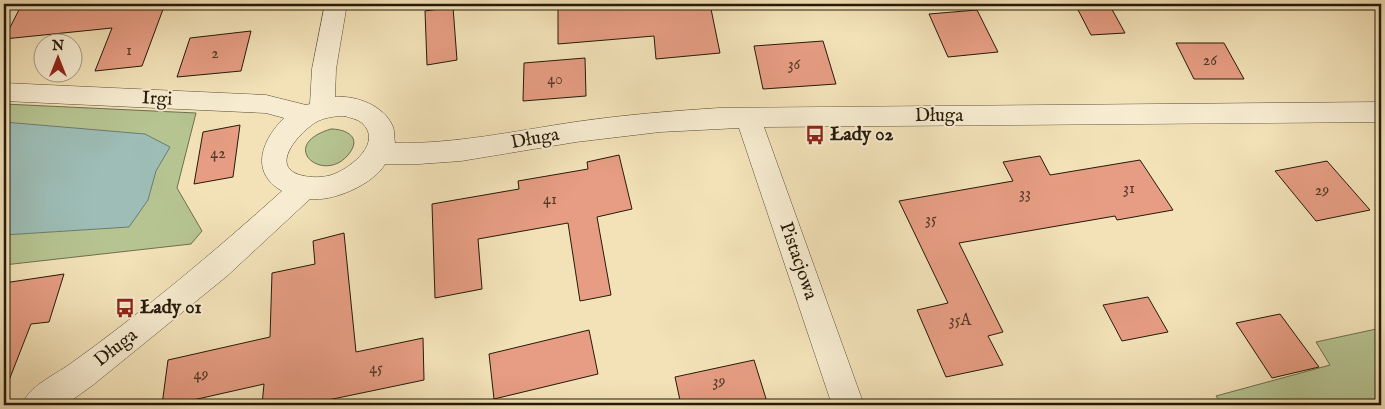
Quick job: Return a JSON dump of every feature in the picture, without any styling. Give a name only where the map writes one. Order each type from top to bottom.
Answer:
[{"type":"street","points":[[315,112],[336,4]]},
{"type":"street","name":"Irgi","points":[[4,92],[266,104],[315,112]]},
{"type":"street","points":[[346,106],[361,109],[373,116],[381,126],[383,138],[379,153],[372,164],[358,176],[341,184],[322,189],[304,188],[289,183],[279,174],[274,163],[275,151],[280,139],[289,128],[315,112],[346,106]]},
{"type":"street","name":"Długa","points":[[379,153],[420,154],[461,151],[576,132],[660,122],[748,118],[1381,112]]},
{"type":"street","name":"Pistacjowa","points":[[748,118],[848,405]]},
{"type":"street","name":"Długa","points":[[38,405],[82,374],[218,268],[304,188]]},
{"type":"green space","points":[[4,104],[196,113],[177,188],[202,231],[191,244],[4,265]]},
{"type":"green space","points":[[331,129],[341,130],[349,134],[354,141],[354,145],[341,161],[330,166],[319,165],[311,160],[306,153],[307,145],[315,136]]},
{"type":"green space","points":[[1381,328],[1381,405],[1222,405],[1216,396],[1330,365],[1316,342]]},
{"type":"water","points":[[4,122],[145,134],[170,147],[156,171],[148,200],[129,227],[4,235]]},
{"type":"building","points":[[22,4],[165,4],[142,66],[95,71],[112,28],[73,32],[32,32],[32,36],[4,39]]},
{"type":"building","points":[[558,4],[710,4],[720,53],[656,59],[654,36],[558,44]]},
{"type":"building","points":[[1075,4],[1109,4],[1125,33],[1091,35]]},
{"type":"building","points":[[453,7],[457,60],[427,65],[425,11]]},
{"type":"building","points":[[977,10],[998,52],[948,57],[929,14]]},
{"type":"building","points":[[251,31],[241,71],[177,77],[190,38]]},
{"type":"building","points":[[823,41],[836,84],[763,89],[754,46]]},
{"type":"building","points":[[1176,43],[1224,43],[1244,79],[1194,79]]},
{"type":"building","points":[[585,58],[586,96],[523,101],[524,63]]},
{"type":"building","points":[[240,125],[233,177],[194,184],[203,132]]},
{"type":"building","points":[[619,155],[632,209],[597,217],[611,295],[580,301],[568,223],[478,239],[482,289],[435,298],[432,204],[519,189],[518,181],[588,169],[587,162]]},
{"type":"building","points":[[1040,156],[1050,175],[1140,160],[1173,210],[1117,220],[1115,216],[959,243],[1003,332],[988,336],[1003,365],[946,377],[917,310],[948,303],[899,201],[1013,181],[1003,162]]},
{"type":"building","points":[[1327,161],[1370,210],[1316,221],[1275,171]]},
{"type":"building","points":[[344,233],[356,352],[423,338],[424,380],[304,405],[262,405],[264,384],[171,405],[162,405],[168,360],[270,337],[272,273],[315,264],[313,241]]},
{"type":"building","points":[[64,274],[49,322],[31,324],[6,388],[4,387],[4,283]]},
{"type":"building","points":[[1148,297],[1168,332],[1122,341],[1103,305]]},
{"type":"building","points":[[1280,314],[1319,367],[1272,378],[1236,323]]},
{"type":"building","points":[[589,330],[598,374],[494,399],[489,354]]},
{"type":"building","points":[[754,360],[768,405],[681,405],[675,377]]},
{"type":"place","name":"Łady 02","points":[[815,135]]},
{"type":"place","name":"Łady 01","points":[[125,308]]}]
